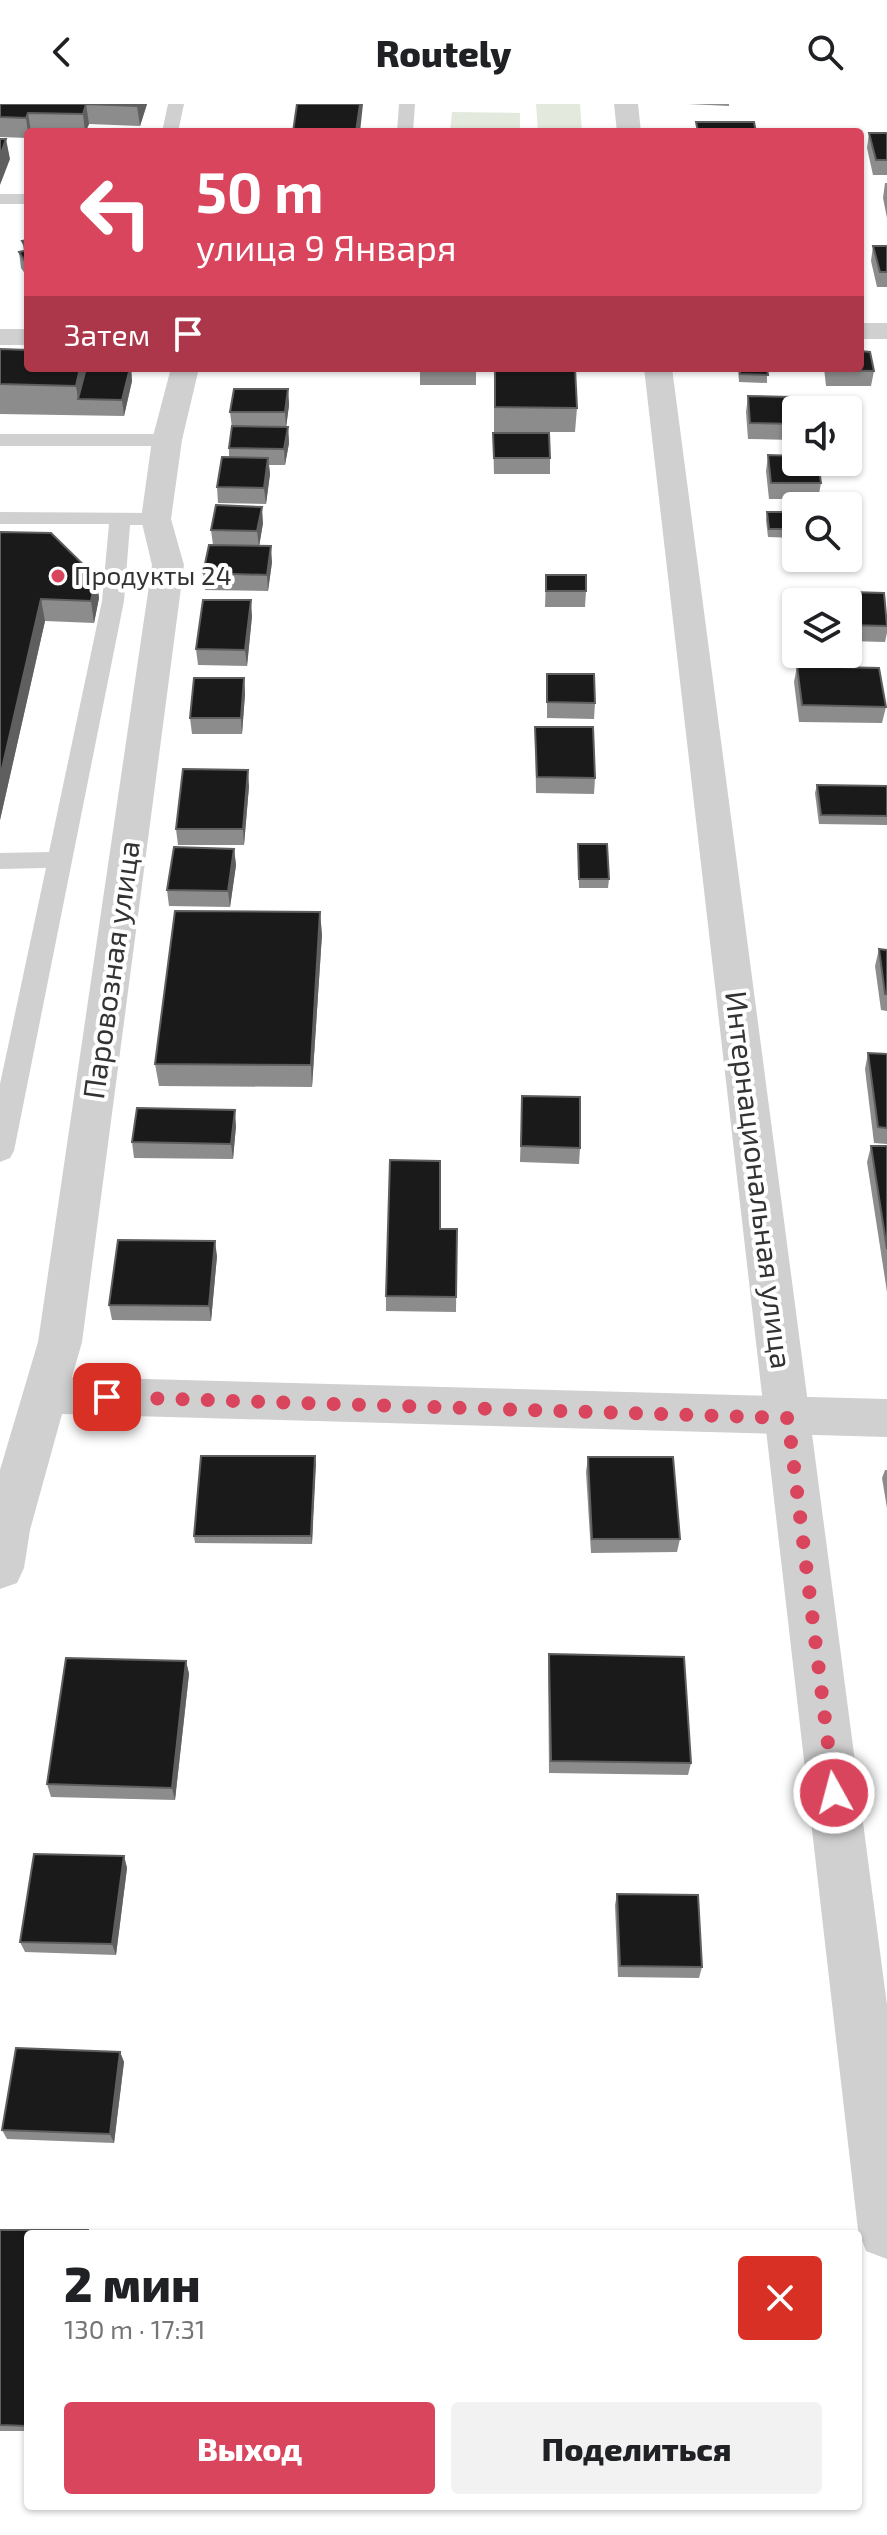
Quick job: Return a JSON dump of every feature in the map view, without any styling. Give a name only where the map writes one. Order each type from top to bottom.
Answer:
[{"type":"street","points":[[626,104],[629,128]]},
{"type":"street","points":[[864,331],[887,331]]},
{"type":"street","points":[[0,337],[24,337]]},
{"type":"street","name":"Паровозная улица","points":[[0,1568],[6,1530],[60,1342],[168,565],[138,519],[167,440],[184,372]]},
{"type":"street","name":"Интернациональная улица","points":[[658,372],[887,2230]]},
{"type":"street","points":[[45,1395],[788,1418],[887,1418]]},
{"type":"lane","points":[[171,128],[176,104]]},
{"type":"lane","points":[[405,128],[407,104]]},
{"type":"lane","points":[[0,199],[24,199]]},
{"type":"lane","points":[[0,440],[167,440]]},
{"type":"lane","points":[[0,518],[138,519],[113,601],[0,1151]]},
{"type":"lane","points":[[0,861],[60,860]]},
{"type":"shaded area","points":[[536,104],[580,104],[582,128],[538,128]]},
{"type":"shaded area","points":[[452,112],[520,113],[520,128],[450,128]]},
{"type":"building","points":[[0,104],[86,104],[83,114],[28,113],[26,118],[0,117]]},
{"type":"building","points":[[86,104],[138,104],[137,106]]},
{"type":"building","points":[[297,104],[360,104],[357,128],[294,128]]},
{"type":"building","points":[[696,122],[754,122],[755,128],[697,128]]},
{"type":"building","points":[[869,133],[887,133],[887,160],[876,160]]},
{"type":"building","points":[[0,139],[6,139],[0,156]]},
{"type":"building","points":[[873,246],[887,246],[887,272],[880,272]]},
{"type":"building","points":[[0,349],[24,350],[24,372],[79,372],[76,386],[0,384]]},
{"type":"building","points":[[864,351],[870,352],[874,371],[864,371]]},
{"type":"building","points":[[85,372],[129,372],[122,400],[78,399]]},
{"type":"building","points":[[495,372],[575,372],[577,408],[495,407]]},
{"type":"building","points":[[768,372],[768,375],[740,374]]},
{"type":"building","points":[[234,389],[288,389],[285,412],[230,412]]},
{"type":"building","points":[[748,396],[782,397],[782,424],[750,423]]},
{"type":"building","points":[[232,426],[288,427],[284,449],[229,448]]},
{"type":"building","points":[[493,433],[549,433],[550,458],[494,458]]},
{"type":"building","points":[[768,455],[782,456],[782,476],[820,476],[821,483],[771,483]]},
{"type":"building","points":[[222,457],[268,458],[264,488],[217,487]]},
{"type":"building","points":[[216,505],[262,507],[257,531],[211,530]]},
{"type":"building","points":[[767,512],[782,512],[782,529],[769,529]]},
{"type":"building","points":[[0,532],[51,533],[96,577],[91,601],[41,599],[0,777]]},
{"type":"building","points":[[209,545],[271,546],[267,575],[203,573]]},
{"type":"building","points":[[546,575],[586,575],[586,591],[546,591]]},
{"type":"building","points":[[862,592],[884,593],[887,626],[862,625]]},
{"type":"building","points":[[203,600],[251,600],[245,650],[196,649]]},
{"type":"building","points":[[797,668],[879,668],[886,707],[802,705]]},
{"type":"building","points":[[547,674],[594,674],[595,703],[547,702]]},
{"type":"building","points":[[194,678],[244,678],[241,718],[190,718]]},
{"type":"building","points":[[535,727],[593,727],[595,778],[537,777]]},
{"type":"building","points":[[183,769],[248,770],[243,829],[176,829]]},
{"type":"building","points":[[817,785],[887,786],[887,816],[821,815]]},
{"type":"building","points":[[578,844],[607,844],[609,879],[579,879]]},
{"type":"building","points":[[174,847],[234,849],[228,891],[167,890]]},
{"type":"building","points":[[175,911],[320,912],[311,1065],[155,1064]]},
{"type":"building","points":[[879,949],[887,950],[887,994],[885,994]]},
{"type":"building","points":[[868,1053],[887,1054],[887,1128],[878,1127]]},
{"type":"building","points":[[522,1096],[580,1097],[580,1148],[521,1146]]},
{"type":"building","points":[[137,1108],[235,1110],[231,1144],[132,1142]]},
{"type":"building","points":[[871,1146],[887,1146],[887,1249]]},
{"type":"building","points":[[390,1160],[440,1161],[440,1229],[457,1229],[456,1297],[386,1296]]},
{"type":"building","points":[[118,1240],[215,1241],[209,1306],[109,1305]]},
{"type":"building","points":[[201,1456],[315,1456],[311,1536],[194,1536]]},
{"type":"building","points":[[588,1457],[673,1457],[680,1539],[592,1539]]},
{"type":"building","points":[[549,1654],[684,1657],[691,1763],[551,1761]]},
{"type":"building","points":[[66,1658],[186,1661],[172,1788],[47,1784]]},
{"type":"building","points":[[34,1854],[124,1856],[112,1944],[20,1942]]},
{"type":"building","points":[[617,1894],[698,1895],[702,1967],[620,1966]]},
{"type":"building","points":[[16,2048],[120,2052],[110,2134],[2,2130]]},
{"type":"building","points":[[0,2230],[24,2230],[24,2426],[0,2425]]},
{"type":"place","name":"Продукты 24","points":[[58,576]]},
{"type":"route","points":[[107,1397],[788,1418],[834,1793]]}]
